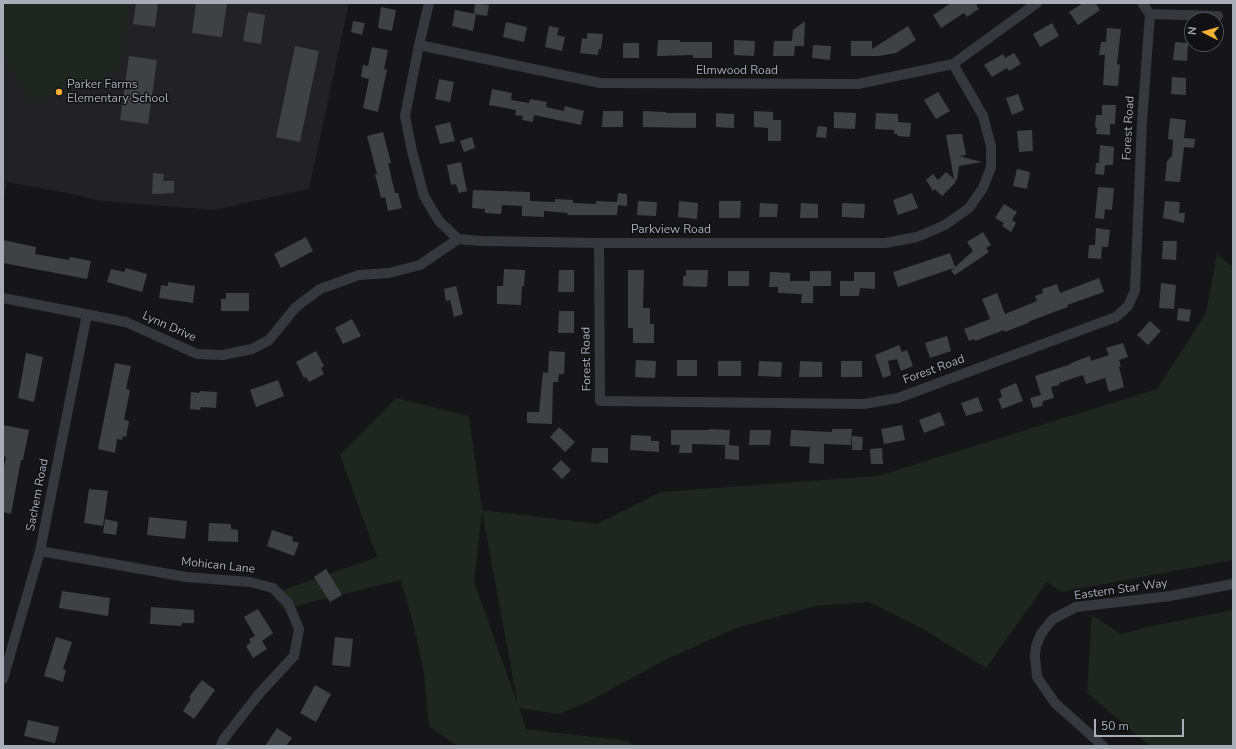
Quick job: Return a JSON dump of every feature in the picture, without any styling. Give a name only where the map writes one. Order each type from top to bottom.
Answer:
[{"type":"street","points":[[429,3],[405,116],[412,151],[424,196],[439,222],[458,239]]},
{"type":"street","name":"Elmwood Road","points":[[419,45],[600,83],[858,84],[953,64],[1037,3]]},
{"type":"street","points":[[1142,3],[1150,14],[1184,15]]},
{"type":"street","name":"Forest Road","points":[[599,243],[600,401],[864,404],[898,398],[1116,317],[1128,306],[1135,291],[1142,121],[1150,14]]},
{"type":"street","name":"Parkview Road","points":[[458,239],[599,243],[885,244],[917,237],[945,225],[969,208],[983,188],[991,167],[991,146],[983,116],[953,64]]},
{"type":"street","name":"Lynn Drive","points":[[3,298],[126,322],[197,354],[222,355],[252,349],[269,340],[296,307],[320,288],[359,275],[389,273],[420,265],[458,239]]},
{"type":"street","name":"Sachem Road","points":[[3,679],[40,551],[87,314]]},
{"type":"street","name":"Mohican Lane","points":[[40,551],[186,577],[250,582],[274,588],[288,603],[299,629],[294,656],[258,695],[223,740],[221,746]]},
{"type":"street","name":"Eastern Star Way","points":[[1103,746],[1055,703],[1037,677],[1035,656],[1036,646],[1041,634],[1047,626],[1053,619],[1076,606],[1170,596],[1233,584]]},
{"type":"shaded area","points":[[3,3],[349,3],[309,189],[214,210],[101,201],[7,182],[3,204]]},
{"type":"shaded area","points":[[3,3],[128,3],[120,66],[88,88],[31,101],[3,55]]},
{"type":"shaded area","points":[[1217,254],[1233,267],[1233,560],[1061,592],[1047,582],[986,668],[923,629],[869,602],[816,606],[736,628],[663,661],[586,703],[558,714],[519,708],[526,729],[628,741],[635,746],[458,746],[429,727],[424,673],[414,627],[401,580],[283,609],[272,594],[377,557],[340,455],[396,398],[469,416],[482,510],[597,524],[661,492],[878,476],[1157,389],[1206,313]],"holes":[[[482,512],[518,705],[474,582]]]},
{"type":"shaded area","points":[[1233,610],[1233,746],[1150,746],[1087,693],[1092,615],[1121,634],[1157,625]]},
{"type":"building","points":[[136,3],[158,3],[155,27],[133,24]]},
{"type":"building","points":[[196,3],[227,3],[222,37],[192,33]]},
{"type":"building","points":[[475,3],[489,5],[487,16],[474,14]]},
{"type":"building","points":[[951,3],[980,3],[976,5],[979,9],[967,17],[964,13],[941,28],[933,15]]},
{"type":"building","points":[[1083,3],[1096,3],[1100,10],[1078,25],[1069,12]]},
{"type":"building","points":[[381,7],[396,10],[392,31],[378,28]]},
{"type":"building","points":[[455,10],[476,14],[473,31],[452,26]]},
{"type":"building","points":[[248,12],[265,15],[261,44],[243,41]]},
{"type":"building","points":[[353,21],[365,23],[362,35],[351,32]]},
{"type":"building","points":[[805,21],[804,46],[795,46],[794,56],[773,56],[774,41],[792,41],[793,30]]},
{"type":"building","points":[[506,22],[527,27],[524,42],[503,37]]},
{"type":"building","points":[[1052,23],[1059,36],[1040,47],[1033,34]]},
{"type":"building","points":[[549,26],[559,28],[557,35],[565,37],[562,51],[545,47]]},
{"type":"building","points":[[908,26],[916,40],[896,53],[878,56],[851,56],[851,41],[872,41],[872,49]]},
{"type":"building","points":[[1107,28],[1121,29],[1117,64],[1120,65],[1118,86],[1103,85],[1105,55],[1099,55],[1101,42],[1106,42]]},
{"type":"building","points":[[587,33],[603,34],[601,49],[599,49],[598,55],[580,53],[582,38],[587,39]]},
{"type":"building","points":[[658,40],[712,42],[712,58],[693,58],[693,55],[657,56]]},
{"type":"building","points":[[734,40],[755,41],[754,56],[734,55]]},
{"type":"building","points":[[1175,42],[1184,43],[1184,52],[1188,52],[1187,61],[1173,60]]},
{"type":"building","points":[[623,43],[639,43],[639,58],[623,58]]},
{"type":"building","points":[[813,45],[831,46],[830,60],[812,58]]},
{"type":"building","points":[[295,46],[319,51],[300,142],[276,137]]},
{"type":"building","points":[[372,47],[388,50],[384,69],[387,70],[378,112],[363,108],[369,79],[361,77],[363,65],[368,66]]},
{"type":"building","points":[[1014,53],[1021,64],[1009,71],[1007,68],[992,77],[984,65],[1003,54],[1005,58]]},
{"type":"building","points":[[129,56],[157,60],[148,124],[120,120]]},
{"type":"building","points":[[1172,77],[1186,78],[1186,95],[1171,94]]},
{"type":"building","points":[[439,79],[454,82],[450,102],[435,99]]},
{"type":"building","points":[[492,89],[512,93],[511,100],[529,103],[530,99],[547,102],[546,107],[564,111],[565,106],[584,111],[581,125],[534,115],[533,122],[522,120],[523,116],[515,115],[516,110],[489,105]]},
{"type":"building","points":[[938,92],[950,111],[936,119],[924,100]]},
{"type":"building","points":[[1018,94],[1024,110],[1012,115],[1006,98]]},
{"type":"building","points":[[1102,105],[1116,105],[1115,124],[1110,124],[1110,135],[1096,134],[1096,115],[1102,115]]},
{"type":"building","points":[[603,111],[623,111],[623,127],[602,127]]},
{"type":"building","points":[[643,111],[696,113],[696,128],[643,127]]},
{"type":"building","points":[[754,111],[773,112],[773,120],[781,120],[781,141],[768,141],[768,128],[754,127]]},
{"type":"building","points":[[834,112],[856,113],[855,129],[834,128]]},
{"type":"building","points":[[716,113],[734,114],[734,128],[716,127]]},
{"type":"building","points":[[876,113],[898,114],[898,122],[911,123],[910,137],[897,136],[898,134],[894,134],[894,130],[875,129]]},
{"type":"building","points":[[1170,118],[1186,120],[1184,138],[1195,139],[1194,148],[1184,147],[1180,182],[1165,181],[1167,161],[1172,156],[1173,140],[1168,139]]},
{"type":"building","points":[[450,122],[455,141],[440,144],[435,126]]},
{"type":"building","points":[[818,126],[827,127],[826,138],[816,137]]},
{"type":"building","points":[[1032,130],[1033,151],[1019,152],[1017,131]]},
{"type":"building","points":[[383,132],[391,163],[388,163],[395,193],[398,193],[402,208],[388,211],[385,197],[381,198],[375,174],[377,174],[367,136]]},
{"type":"building","points":[[962,134],[966,155],[959,156],[982,162],[959,166],[957,180],[955,180],[956,182],[942,196],[935,189],[933,191],[926,180],[933,174],[938,180],[946,172],[954,179],[946,135]]},
{"type":"building","points":[[472,137],[475,148],[464,152],[460,141]]},
{"type":"building","points":[[1100,145],[1114,147],[1113,165],[1105,165],[1104,175],[1095,174],[1096,163],[1099,163]]},
{"type":"building","points":[[461,162],[467,191],[459,193],[456,184],[451,185],[447,165]]},
{"type":"building","points":[[1017,169],[1030,172],[1027,189],[1013,186]]},
{"type":"building","points":[[153,173],[164,174],[163,181],[174,181],[174,193],[152,194]]},
{"type":"building","points":[[1098,187],[1114,188],[1112,210],[1105,209],[1104,219],[1095,218]]},
{"type":"building","points":[[473,190],[530,192],[530,201],[555,202],[555,199],[573,200],[573,203],[596,204],[596,201],[617,202],[618,193],[627,194],[627,206],[618,205],[617,215],[567,215],[568,213],[544,211],[544,217],[522,216],[522,206],[502,205],[501,214],[485,213],[485,209],[472,208]]},
{"type":"building","points":[[912,193],[918,208],[898,215],[893,200]]},
{"type":"building","points":[[638,201],[657,202],[656,216],[637,215]]},
{"type":"building","points":[[679,201],[698,203],[697,219],[678,217]]},
{"type":"building","points":[[719,201],[741,201],[740,218],[719,218]]},
{"type":"building","points":[[1165,201],[1180,202],[1179,213],[1185,213],[1184,223],[1163,218]]},
{"type":"building","points":[[760,203],[778,204],[777,217],[759,217]]},
{"type":"building","points":[[801,203],[818,204],[818,218],[800,218]]},
{"type":"building","points":[[842,203],[865,204],[864,218],[842,217]]},
{"type":"building","points":[[1004,204],[1017,212],[1012,220],[1016,223],[1011,232],[1002,226],[1004,223],[995,218]]},
{"type":"building","points":[[1096,228],[1110,230],[1108,247],[1102,247],[1101,259],[1088,258],[1089,245],[1095,245]]},
{"type":"building","points":[[983,232],[991,245],[986,248],[989,252],[955,275],[951,271],[954,268],[898,287],[893,272],[950,253],[955,267],[973,251],[967,242]]},
{"type":"building","points":[[306,237],[313,251],[281,268],[274,254]]},
{"type":"building","points":[[3,240],[36,247],[35,254],[69,260],[70,257],[91,261],[87,279],[3,263]]},
{"type":"building","points":[[1163,241],[1177,241],[1176,260],[1162,259]]},
{"type":"building","points":[[126,268],[147,274],[142,292],[107,282],[111,269],[124,272]]},
{"type":"building","points":[[504,269],[525,270],[521,305],[497,304],[497,286],[503,286]]},
{"type":"building","points":[[559,270],[574,270],[574,292],[558,292]]},
{"type":"building","points":[[628,270],[644,270],[643,308],[650,308],[650,324],[654,324],[654,343],[633,343],[633,328],[628,328]]},
{"type":"building","points":[[686,270],[708,270],[707,287],[683,286],[683,276],[686,276]]},
{"type":"building","points":[[728,271],[749,271],[749,286],[728,286]]},
{"type":"building","points":[[810,271],[831,271],[831,286],[813,286],[813,303],[801,303],[802,294],[778,293],[778,287],[769,287],[770,272],[790,273],[790,281],[810,281]]},
{"type":"building","points":[[854,272],[875,272],[875,289],[860,288],[859,296],[840,296],[840,281],[854,281]]},
{"type":"building","points":[[1099,278],[1104,292],[1067,305],[1068,307],[1005,332],[1004,330],[975,341],[974,339],[969,341],[964,329],[990,319],[982,299],[997,293],[1005,314],[1037,301],[1035,296],[1043,293],[1042,289],[1057,284],[1060,293]]},
{"type":"building","points":[[168,282],[195,286],[193,303],[159,298],[161,285],[168,286]]},
{"type":"building","points":[[1161,283],[1176,285],[1174,309],[1159,308]]},
{"type":"building","points":[[456,286],[463,314],[454,317],[450,300],[446,301],[444,289]]},
{"type":"building","points":[[226,293],[249,293],[249,311],[221,311],[221,299],[226,299]]},
{"type":"building","points":[[1178,308],[1191,310],[1189,322],[1177,320]]},
{"type":"building","points":[[559,311],[574,311],[574,333],[558,333]]},
{"type":"building","points":[[352,319],[361,336],[343,344],[335,328]]},
{"type":"building","points":[[1150,321],[1161,331],[1148,345],[1137,335]]},
{"type":"building","points":[[947,336],[951,351],[930,358],[925,343]]},
{"type":"building","points":[[1123,343],[1128,357],[1119,360],[1121,366],[1119,367],[1124,387],[1109,392],[1105,378],[1086,384],[1083,375],[1051,387],[1054,398],[1043,401],[1042,406],[1033,408],[1030,398],[1041,395],[1035,376],[1090,356],[1091,361],[1109,355],[1106,348]]},
{"type":"building","points":[[899,345],[902,352],[907,350],[913,366],[901,371],[897,359],[888,361],[891,375],[883,378],[875,355]]},
{"type":"building","points":[[316,351],[324,366],[321,368],[324,374],[309,382],[306,377],[304,378],[296,362]]},
{"type":"building","points":[[549,351],[565,352],[564,374],[559,374],[558,382],[553,382],[552,424],[527,423],[527,412],[539,412],[543,372],[548,373]]},
{"type":"building","points":[[26,353],[43,357],[34,402],[18,398]]},
{"type":"building","points":[[636,360],[656,361],[655,378],[635,377]]},
{"type":"building","points":[[677,360],[697,360],[697,376],[677,376]]},
{"type":"building","points":[[718,361],[741,361],[741,376],[718,376]]},
{"type":"building","points":[[759,361],[782,362],[781,377],[758,376]]},
{"type":"building","points":[[800,361],[822,362],[822,377],[799,377]]},
{"type":"building","points":[[841,361],[862,361],[862,377],[841,377]]},
{"type":"building","points":[[115,363],[131,366],[126,389],[130,390],[124,420],[129,421],[126,437],[123,436],[122,440],[117,439],[115,453],[98,449]]},
{"type":"building","points":[[278,380],[284,396],[256,407],[250,390]]},
{"type":"building","points":[[1016,383],[1023,401],[1002,409],[998,399],[1002,397],[1000,390]]},
{"type":"building","points":[[200,391],[217,392],[216,408],[201,407],[200,410],[190,409],[191,392],[199,393]]},
{"type":"building","points":[[978,397],[983,411],[966,416],[961,403]]},
{"type":"building","points":[[940,412],[945,425],[924,433],[919,420]]},
{"type":"building","points":[[3,425],[29,430],[23,460],[21,460],[11,514],[3,512],[3,471],[6,457],[3,456]]},
{"type":"building","points":[[902,425],[905,440],[884,444],[881,429]]},
{"type":"building","points":[[559,427],[575,442],[565,452],[550,437]]},
{"type":"building","points":[[832,429],[852,429],[851,445],[824,444],[824,464],[809,463],[810,447],[790,446],[791,430],[832,432]]},
{"type":"building","points":[[671,430],[730,430],[729,445],[739,446],[739,460],[725,459],[725,445],[692,444],[692,453],[679,453],[680,445],[671,445]]},
{"type":"building","points":[[750,430],[771,430],[770,445],[749,445]]},
{"type":"building","points":[[631,435],[651,436],[651,441],[659,441],[659,452],[630,450]]},
{"type":"building","points":[[852,436],[863,437],[862,450],[852,450]]},
{"type":"building","points":[[592,448],[608,448],[608,463],[591,462]]},
{"type":"building","points":[[882,448],[883,464],[871,464],[870,449]]},
{"type":"building","points":[[561,460],[571,470],[562,479],[552,469]]},
{"type":"building","points":[[89,489],[108,491],[103,526],[84,523]]},
{"type":"building","points":[[149,517],[187,521],[185,539],[147,535]]},
{"type":"building","points":[[105,519],[118,522],[116,535],[103,533]]},
{"type":"building","points":[[209,523],[231,524],[231,529],[238,530],[238,542],[208,541]]},
{"type":"building","points":[[272,530],[293,537],[292,541],[299,543],[294,556],[267,546]]},
{"type":"building","points":[[326,569],[342,595],[330,602],[314,577]]},
{"type":"building","points":[[62,591],[110,598],[108,616],[59,608]]},
{"type":"building","points":[[151,607],[194,610],[194,623],[182,623],[181,626],[150,624]]},
{"type":"building","points":[[258,609],[273,633],[262,641],[267,649],[253,658],[246,646],[251,642],[249,639],[255,636],[244,617]]},
{"type":"building","points":[[56,637],[72,642],[63,669],[66,670],[63,682],[44,676]]},
{"type":"building","points":[[335,637],[353,639],[350,667],[332,665]]},
{"type":"building","points":[[202,680],[215,690],[194,719],[183,711],[191,699],[189,697]]},
{"type":"building","points":[[315,685],[331,694],[316,722],[300,713]]},
{"type":"building","points":[[28,720],[59,727],[55,743],[24,736]]},
{"type":"building","points":[[277,728],[292,738],[286,746],[265,746]]},
{"type":"place","name":"Parker Farms Elementary School","points":[[59,92]]}]
